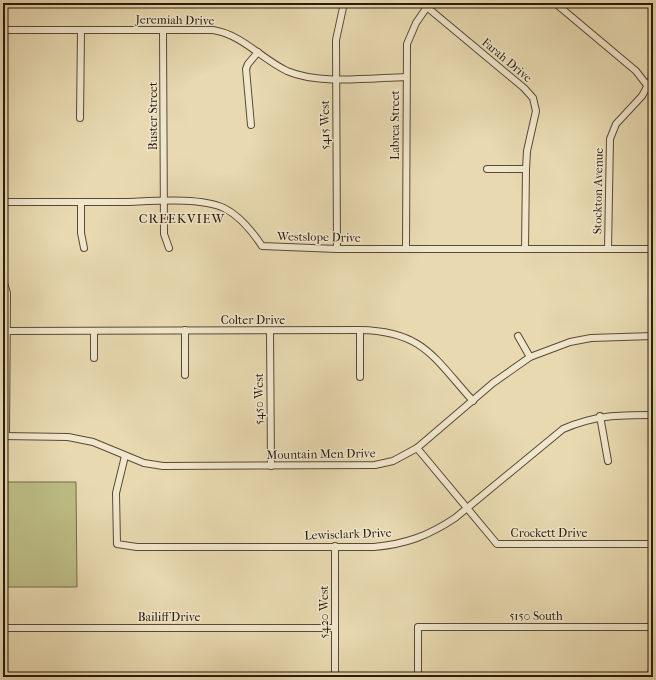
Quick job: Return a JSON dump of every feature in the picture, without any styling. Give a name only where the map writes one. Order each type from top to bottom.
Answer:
[{"type":"street","name":"5415 West","points":[[337,249],[337,35],[344,3]]},
{"type":"street","name":"Farah Drive","points":[[422,3],[524,88],[533,98],[536,111],[527,151],[525,249]]},
{"type":"street","points":[[555,3],[636,72],[653,93]]},
{"type":"street","name":"Labrea Street","points":[[406,248],[407,44],[416,24],[427,8]]},
{"type":"street","name":"Jeremiah Drive","points":[[3,30],[213,30],[225,32],[234,36],[276,65],[289,72],[303,76],[336,78],[406,77]]},
{"type":"street","points":[[80,118],[81,30]]},
{"type":"street","name":"Buster Street","points":[[163,30],[164,234],[169,248]]},
{"type":"street","points":[[251,125],[246,69],[248,64],[258,52]]},
{"type":"street","name":"Stockton Avenue","points":[[608,249],[610,139],[616,124],[642,96],[653,76]]},
{"type":"street","points":[[487,168],[526,169]]},
{"type":"street","name":"Westslope Drive","points":[[3,202],[164,201],[210,203],[224,208],[240,219],[262,246],[337,249],[653,249]]},
{"type":"street","points":[[81,202],[81,233],[84,248]]},
{"type":"street","points":[[3,280],[7,293],[4,436]]},
{"type":"street","points":[[185,330],[185,375]]},
{"type":"street","points":[[360,330],[360,377]]},
{"type":"street","name":"Colter Drive","points":[[6,331],[360,330],[390,332],[414,341],[431,354],[473,401]]},
{"type":"street","points":[[94,331],[94,358]]},
{"type":"street","name":"5450 West","points":[[270,331],[271,466]]},
{"type":"street","points":[[518,336],[530,357]]},
{"type":"street","name":"Mountain Men Drive","points":[[4,436],[68,437],[93,442],[144,463],[163,466],[375,465],[393,461],[417,448],[512,368],[530,357],[564,344],[591,338],[653,336]]},
{"type":"street","name":"Lewisclark Drive","points":[[125,456],[116,493],[117,544],[137,547],[394,545],[416,540],[438,529],[467,508],[563,429],[579,422],[600,416],[653,415]]},
{"type":"street","points":[[600,416],[608,461]]},
{"type":"street","name":"Crockett Drive","points":[[417,448],[497,544],[653,544]]},
{"type":"street","name":"5420 West","points":[[335,546],[335,677]]},
{"type":"street","name":"5150 South","points":[[418,677],[418,627],[653,627]]},
{"type":"street","points":[[4,628],[4,677]]},
{"type":"street","name":"Bailiff Drive","points":[[4,628],[335,628]]},
{"type":"street","points":[[650,677],[653,666]]},
{"type":"green space","points":[[3,482],[76,482],[77,587],[3,587]]},
{"type":"district","name":"CREEKVIEW","points":[[182,218]]}]
